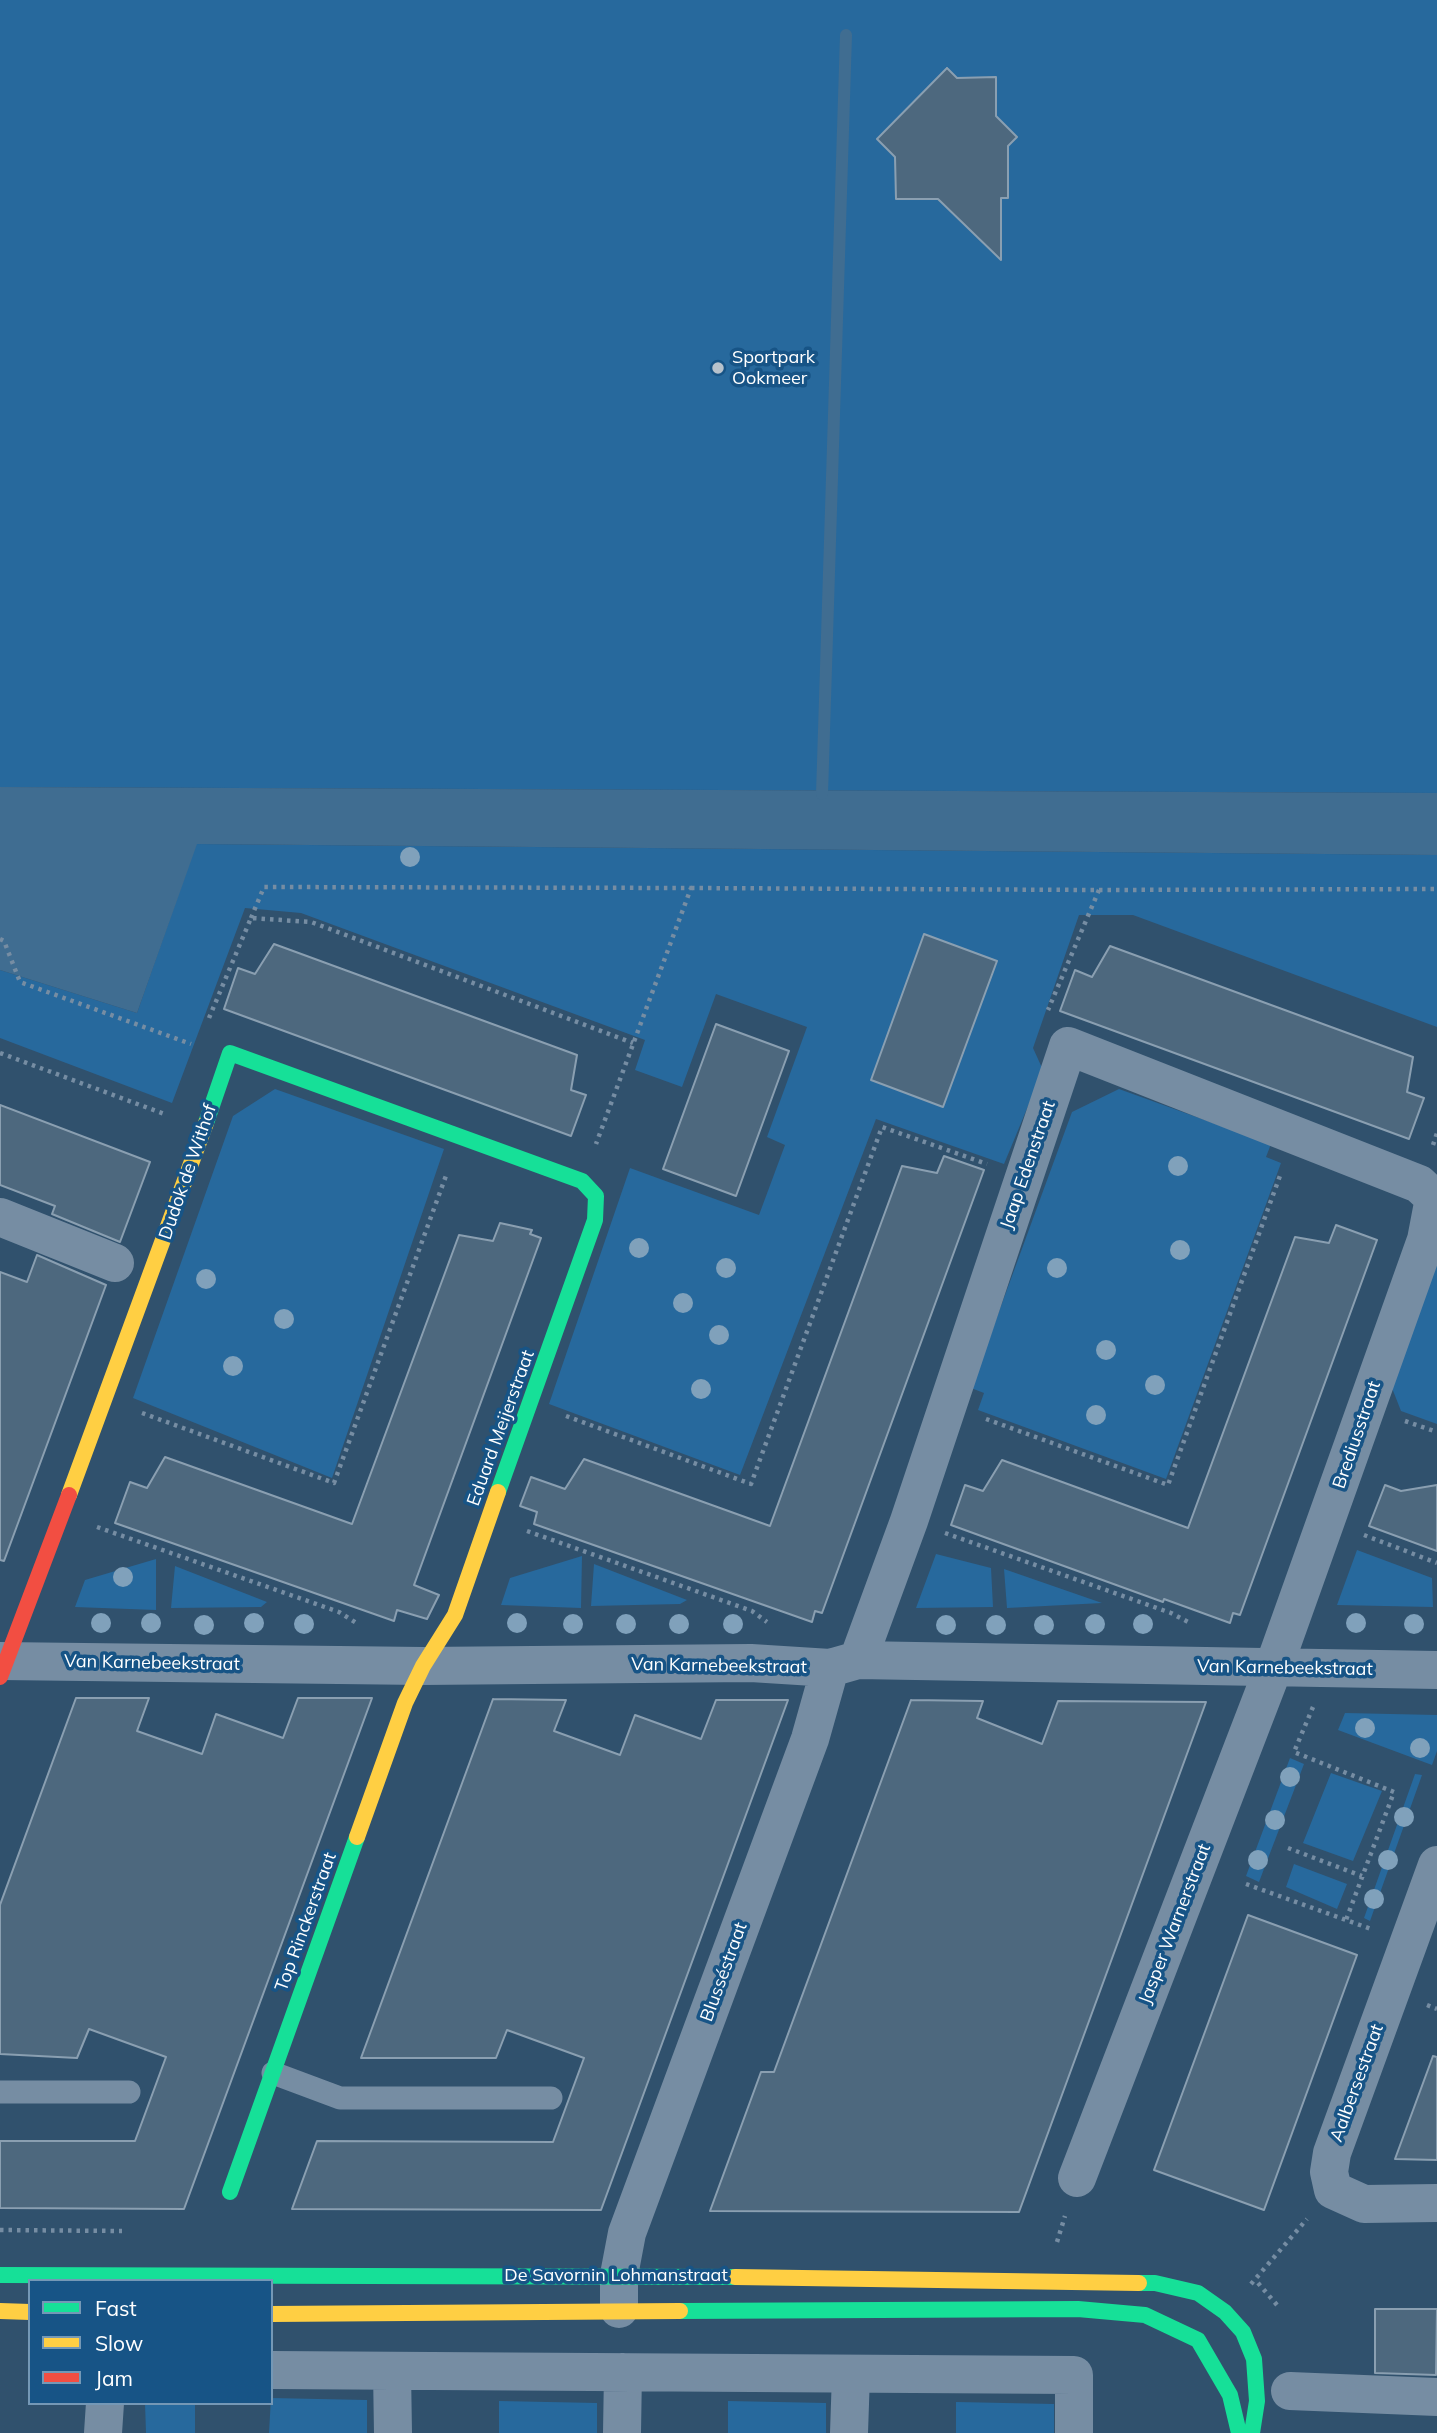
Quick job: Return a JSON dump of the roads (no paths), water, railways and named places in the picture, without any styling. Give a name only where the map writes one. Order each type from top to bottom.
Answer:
[{"type":"street","name":"Jaap Edenstraat","points":[[844,1664],[909,1521],[1068,1046],[1419,1184],[1434,1198]]},
{"type":"street","name":"Dudok de Withof","points":[[2,1666],[104,1400],[229,1053],[582,1181],[596,1196]]},
{"type":"street","name":"Eduard Meijerstraat","points":[[423,1666],[455,1615],[596,1220],[596,1196]]},
{"type":"street","name":"Brediusstraat","points":[[1273,1669],[1426,1240],[1434,1198]]},
{"type":"street","points":[[0,1217],[116,1263]]},
{"type":"street","name":"Van Karnebeekstraat","points":[[2,1666],[751,1663],[1437,1670]]},
{"type":"street","name":"Blusséstraat","points":[[619,2294],[627,2234],[810,1739],[844,1664]]},
{"type":"street","name":"Top Rinckerstraat","points":[[230,2192],[405,1703],[423,1666]]},
{"type":"street","name":"Jasper Warnerstraat","points":[[1077,2178],[1273,1669]]},
{"type":"street","name":"Aalbersestraat","points":[[1437,1865],[1332,2153],[1329,2172],[1333,2190],[1364,2204],[1437,2203]]},
{"type":"street","name":"De Savornin Lohmanstraat","points":[[0,2275],[141,2279]]},
{"type":"street","name":"De Savornin Lohmanstraat","points":[[273,2283],[1078,2309],[1145,2315],[1198,2340],[1230,2395],[1239,2433]]},
{"type":"street","name":"De Savornin Lohmanstraat","points":[[273,2314],[619,2294],[1155,2283],[1198,2293],[1225,2312],[1243,2332],[1254,2359],[1257,2401],[1252,2433]]},
{"type":"street","points":[[0,2311],[28,2312]]},
{"type":"street","points":[[273,2370],[1074,2375],[1074,2433]]},
{"type":"street","points":[[392,2371],[393,2433]]},
{"type":"street","points":[[622,2433],[623,2372]]},
{"type":"street","points":[[849,2433],[850,2374]]},
{"type":"street","points":[[1290,2391],[1437,2396]]},
{"type":"street","points":[[103,2433],[105,2405]]},
{"type":"lane","points":[[273,2073],[340,2098],[551,2098]]},
{"type":"lane","points":[[0,2092],[129,2092]]},
{"type":"waterway","points":[[822,794],[846,35]]},
{"type":"place","name":"Sportpark Ookmeer","points":[[718,368]]}]
